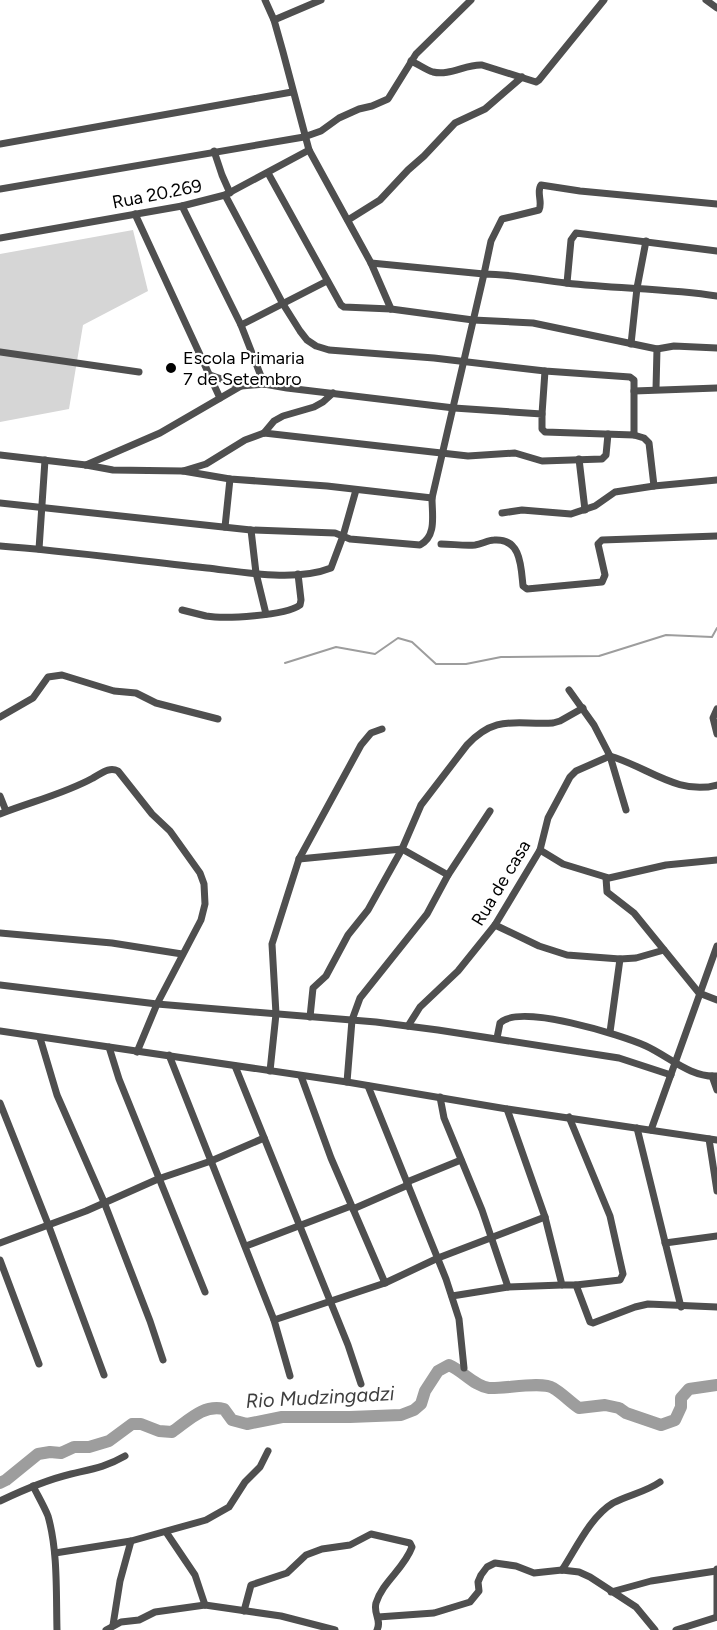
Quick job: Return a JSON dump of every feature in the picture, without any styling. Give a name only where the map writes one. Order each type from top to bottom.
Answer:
[{"type":"street","points":[[265,0],[274,20],[309,150],[371,263],[391,309]]},
{"type":"street","points":[[274,20],[321,0]]},
{"type":"street","points":[[0,189],[304,137],[321,131],[339,118],[388,99],[411,61],[471,0]]},
{"type":"street","points":[[411,61],[431,71],[449,72],[482,65],[532,81],[539,80],[604,0]]},
{"type":"street","points":[[706,0],[717,8]]},
{"type":"street","points":[[348,220],[381,200],[455,123],[485,109],[522,77]]},
{"type":"street","points":[[0,144],[292,92]]},
{"type":"street","name":"Rua 20.269","points":[[0,238],[182,206],[228,194],[309,150]]},
{"type":"street","points":[[214,151],[228,194],[283,304],[307,340],[329,350],[630,377],[634,380],[634,435]]},
{"type":"street","points":[[268,173],[337,301],[344,307],[391,309],[472,320],[533,323],[657,349],[674,346],[717,348]]},
{"type":"street","points":[[0,503],[251,530],[335,533],[350,539],[420,544],[427,541],[432,533],[432,498],[454,408],[462,363],[490,241],[502,219],[539,210],[541,184],[580,191],[717,204]]},
{"type":"street","points":[[182,206],[241,325],[264,384]]},
{"type":"street","points":[[135,214],[220,398]]},
{"type":"street","points":[[567,283],[573,235],[576,233],[717,250]]},
{"type":"street","points":[[631,344],[637,288],[646,241]]},
{"type":"street","points":[[371,263],[717,296]]},
{"type":"street","points":[[241,325],[327,281]]},
{"type":"street","points":[[656,389],[657,349]]},
{"type":"street","points":[[0,352],[139,372]]},
{"type":"street","points":[[545,371],[542,429],[545,432],[634,435],[644,438],[649,443],[654,486]]},
{"type":"street","points":[[210,375],[241,386],[264,384],[454,408],[542,414]]},
{"type":"street","points":[[86,465],[160,433],[241,386]]},
{"type":"street","points":[[634,391],[717,388]]},
{"type":"street","points":[[264,433],[274,421],[314,407],[333,393]]},
{"type":"street","points":[[183,471],[206,464],[245,440],[264,433],[468,456],[519,453],[542,460],[605,458],[608,434]]},
{"type":"street","points":[[0,455],[113,470],[183,471],[230,479],[432,498]]},
{"type":"street","points":[[579,459],[585,510]]},
{"type":"street","points":[[39,549],[45,460]]},
{"type":"street","points":[[225,527],[230,479]]},
{"type":"street","points":[[502,513],[522,510],[567,515],[602,503],[615,492],[717,480]]},
{"type":"street","points":[[0,546],[256,573],[298,574],[331,568],[356,490]]},
{"type":"street","points":[[251,530],[256,573],[266,614]]},
{"type":"street","points":[[441,543],[477,545],[491,540],[504,540],[512,544],[519,553],[523,586],[527,589],[602,582],[605,575],[597,544],[602,540],[717,536]]},
{"type":"street","points":[[182,610],[222,617],[285,612],[300,605],[298,574]]},
{"type":"street","points":[[0,717],[33,699],[48,677],[62,675],[114,691],[136,693],[163,705],[218,718]]},
{"type":"street","points":[[569,690],[583,708],[610,756],[626,810]]},
{"type":"street","points":[[310,1017],[313,988],[331,969],[348,935],[368,910],[402,849],[421,805],[475,737],[492,725],[505,722],[553,723],[583,708]]},
{"type":"street","points":[[717,708],[713,718],[717,734]]},
{"type":"street","points":[[270,1071],[276,1014],[272,944],[299,859],[361,745],[371,733],[382,729]]},
{"type":"street","points":[[610,756],[672,783],[700,789],[717,785]]},
{"type":"street","name":"Rua de casa","points":[[408,1026],[420,1007],[458,971],[495,925],[540,850],[548,818],[570,777],[576,771],[610,756]]},
{"type":"street","points":[[0,796],[3,812],[82,784],[109,769],[118,771],[152,814],[170,831],[203,878],[204,914],[157,1004],[137,1052]]},
{"type":"street","points":[[346,1082],[351,1020],[360,999],[427,914],[448,875],[490,811]]},
{"type":"street","points":[[299,859],[402,849],[448,875]]},
{"type":"street","points":[[540,850],[560,863],[606,878],[666,865],[717,860]]},
{"type":"street","points":[[606,878],[607,892],[634,913],[699,993],[717,1000]]},
{"type":"street","points":[[495,925],[567,955],[620,959],[636,958],[664,950]]},
{"type":"street","points":[[0,933],[112,943],[182,954]]},
{"type":"street","points":[[651,1130],[717,946]]},
{"type":"street","points":[[610,1032],[620,959]]},
{"type":"street","points":[[0,985],[157,1004],[408,1026],[619,1058],[671,1075]]},
{"type":"street","points":[[497,1038],[500,1023],[510,1017],[558,1020],[610,1032],[648,1047],[692,1071],[714,1076],[717,1090]]},
{"type":"street","points":[[0,1031],[713,1139],[717,1191]]},
{"type":"street","points":[[40,1038],[57,1095],[104,1202],[150,1320],[163,1360]]},
{"type":"street","points":[[109,1047],[158,1179],[205,1292]]},
{"type":"street","points":[[169,1055],[274,1320],[290,1376]]},
{"type":"street","points":[[235,1066],[348,1345],[361,1384]]},
{"type":"street","points":[[301,1076],[315,1119],[385,1283]]},
{"type":"street","points":[[368,1086],[452,1296],[459,1319],[464,1368]]},
{"type":"street","points":[[440,1097],[444,1118],[491,1237],[508,1287]]},
{"type":"street","points":[[0,1103],[104,1375]]},
{"type":"street","points":[[507,1109],[545,1216],[556,1253],[562,1285]]},
{"type":"street","points":[[452,1296],[508,1287],[576,1285],[620,1280],[623,1274],[607,1208],[569,1117]]},
{"type":"street","points":[[637,1128],[681,1307]]},
{"type":"street","points":[[0,1243],[86,1211],[158,1179],[211,1161],[264,1138]]},
{"type":"street","points":[[246,1246],[352,1208],[461,1160]]},
{"type":"street","points":[[274,1320],[385,1283],[438,1258],[545,1216]]},
{"type":"street","points":[[665,1243],[717,1236]]},
{"type":"street","points":[[0,1260],[39,1364]]},
{"type":"street","points":[[576,1285],[587,1319],[593,1323],[648,1304],[717,1307]]},
{"type":"street","points":[[55,1552],[131,1541],[207,1520],[225,1510],[245,1482],[260,1467],[268,1451]]},
{"type":"street","points":[[0,1501],[33,1486],[70,1474],[104,1467],[125,1456]]},
{"type":"street","points":[[562,1570],[597,1518],[613,1504],[643,1492],[660,1482]]},
{"type":"street","points":[[33,1486],[47,1514],[55,1552],[57,1630]]},
{"type":"street","points":[[166,1532],[195,1575],[205,1605]]},
{"type":"street","points":[[244,1611],[251,1585],[287,1573],[306,1555],[322,1548],[350,1545],[371,1534],[410,1543],[412,1548],[384,1586],[375,1605],[380,1624],[377,1630]]},
{"type":"street","points":[[113,1625],[120,1581],[131,1541]]},
{"type":"street","points":[[378,1617],[434,1613],[470,1602],[479,1591],[478,1582],[481,1575],[487,1567],[495,1563],[534,1572],[562,1570],[579,1572],[641,1612],[655,1630]]},
{"type":"street","points":[[611,1592],[670,1577],[717,1569],[717,1617],[676,1630]]},
{"type":"street","points":[[105,1630],[113,1625],[139,1620],[155,1612],[205,1605],[281,1616],[335,1630]]},
{"type":"shaded area","points":[[133,230],[148,291],[83,325],[69,409],[0,422],[0,254]]},
{"type":"waterway","points":[[285,663],[336,647],[375,654],[398,638],[412,642],[436,664],[466,664],[501,657],[599,656],[666,635],[712,637],[717,628]]},
{"type":"waterway","name":"Rio Mudzingadzi","points":[[0,1483],[38,1454],[61,1453],[74,1447],[89,1447],[109,1441],[132,1424],[172,1432],[196,1414],[209,1409],[224,1409],[232,1420],[247,1424],[282,1417],[401,1415],[414,1410],[421,1404],[425,1391],[438,1371],[449,1365],[484,1387],[548,1386],[579,1408],[605,1405],[619,1408],[626,1413],[661,1425],[675,1420],[681,1407],[681,1398],[689,1389],[717,1385]]},
{"type":"place","name":"Escola Primaria 7 de Setembro","points":[[171,368]]}]
